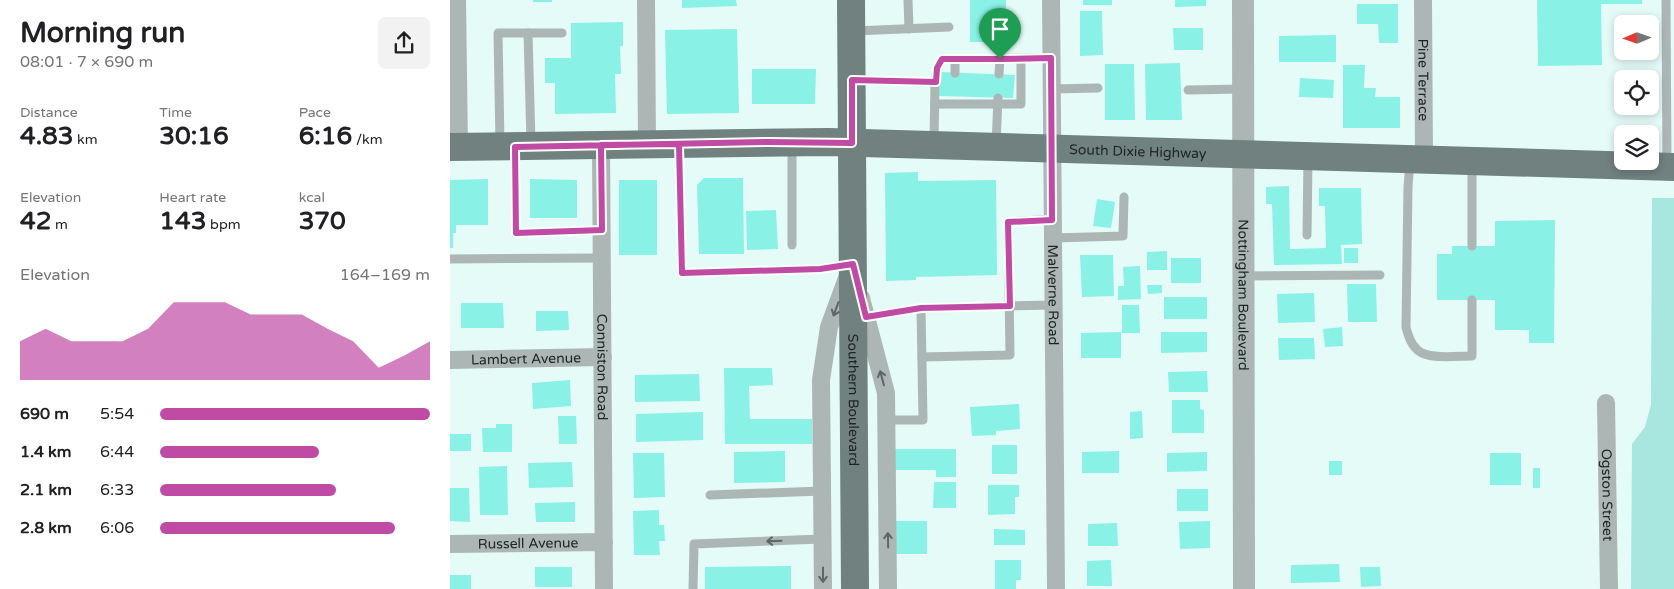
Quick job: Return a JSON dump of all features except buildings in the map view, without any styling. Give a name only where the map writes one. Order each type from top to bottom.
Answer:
[{"type":"main road","name":"Southern Boulevard","points":[[851,0],[855,589]]},
{"type":"main road","name":"South Dixie Highway","points":[[454,147],[792,142],[996,146],[1671,167]]},
{"type":"street","points":[[454,147],[457,0]]},
{"type":"street","points":[[646,0],[647,145]]},
{"type":"street","name":"Malverne Road","points":[[1051,0],[1056,589]]},
{"type":"street","name":"Nottingham Boulevard","points":[[1243,0],[1244,589]]},
{"type":"street","name":"Pine Terrace","points":[[1417,159],[1423,0]]},
{"type":"street","name":"Conniston Road","points":[[601,145],[604,589]]},
{"type":"street","points":[[853,264],[886,393],[888,589]]},
{"type":"street","points":[[823,589],[821,380],[829,328],[853,264]]},
{"type":"street","name":"Lambert Avenue","points":[[450,360],[603,357]]},
{"type":"street","name":"Ogston Street","points":[[1606,403],[1609,589]]},
{"type":"street","name":"Russell Avenue","points":[[450,544],[604,542]]},
{"type":"lane","points":[[908,0],[909,29]]},
{"type":"lane","points":[[1666,0],[1671,167]]},
{"type":"lane","points":[[851,31],[949,27]]},
{"type":"lane","points":[[515,147],[498,33],[562,33]]},
{"type":"lane","points":[[528,33],[515,147],[516,233],[602,230]]},
{"type":"lane","points":[[934,145],[937,68],[942,59],[1051,58]]},
{"type":"lane","points":[[954,59],[955,73]]},
{"type":"lane","points":[[999,74],[1000,59]]},
{"type":"lane","points":[[935,104],[954,100],[998,101],[1021,104],[1021,59]]},
{"type":"lane","points":[[852,80],[936,82]]},
{"type":"lane","points":[[1051,89],[1098,88]]},
{"type":"lane","points":[[1188,90],[1244,89]]},
{"type":"lane","points":[[996,146],[998,101]]},
{"type":"lane","points":[[792,142],[792,245]]},
{"type":"lane","points":[[679,144],[682,273],[820,269],[853,264]]},
{"type":"lane","points":[[1307,235],[1308,156]]},
{"type":"lane","points":[[1417,159],[1408,187],[1406,327],[1410,340],[1420,352],[1434,355],[1472,356],[1472,300]]},
{"type":"lane","points":[[1472,161],[1472,246]]},
{"type":"lane","points":[[1053,238],[1123,236],[1124,197]]},
{"type":"lane","points":[[922,357],[1010,354],[1008,222],[1052,220]]},
{"type":"lane","points":[[450,259],[602,258]]},
{"type":"lane","points":[[1244,276],[1380,275]]},
{"type":"lane","points":[[866,317],[921,308],[1053,305]]},
{"type":"lane","points":[[886,420],[923,420],[921,308]]},
{"type":"lane","points":[[710,495],[822,491]]},
{"type":"lane","points":[[694,589],[694,544],[822,539]]},
{"type":"shaded area","points":[[1652,198],[1674,198],[1674,589],[1631,589],[1632,444],[1645,427],[1651,405]]},
{"type":"route","points":[[1051,58],[1052,220],[1008,222],[1010,306],[921,308],[866,317],[853,264],[820,269],[682,273],[679,144],[601,145],[602,230],[516,233],[515,147],[531,146],[768,142],[852,143],[852,80],[936,82],[937,68],[942,59],[1000,59],[1051,58]]}]
